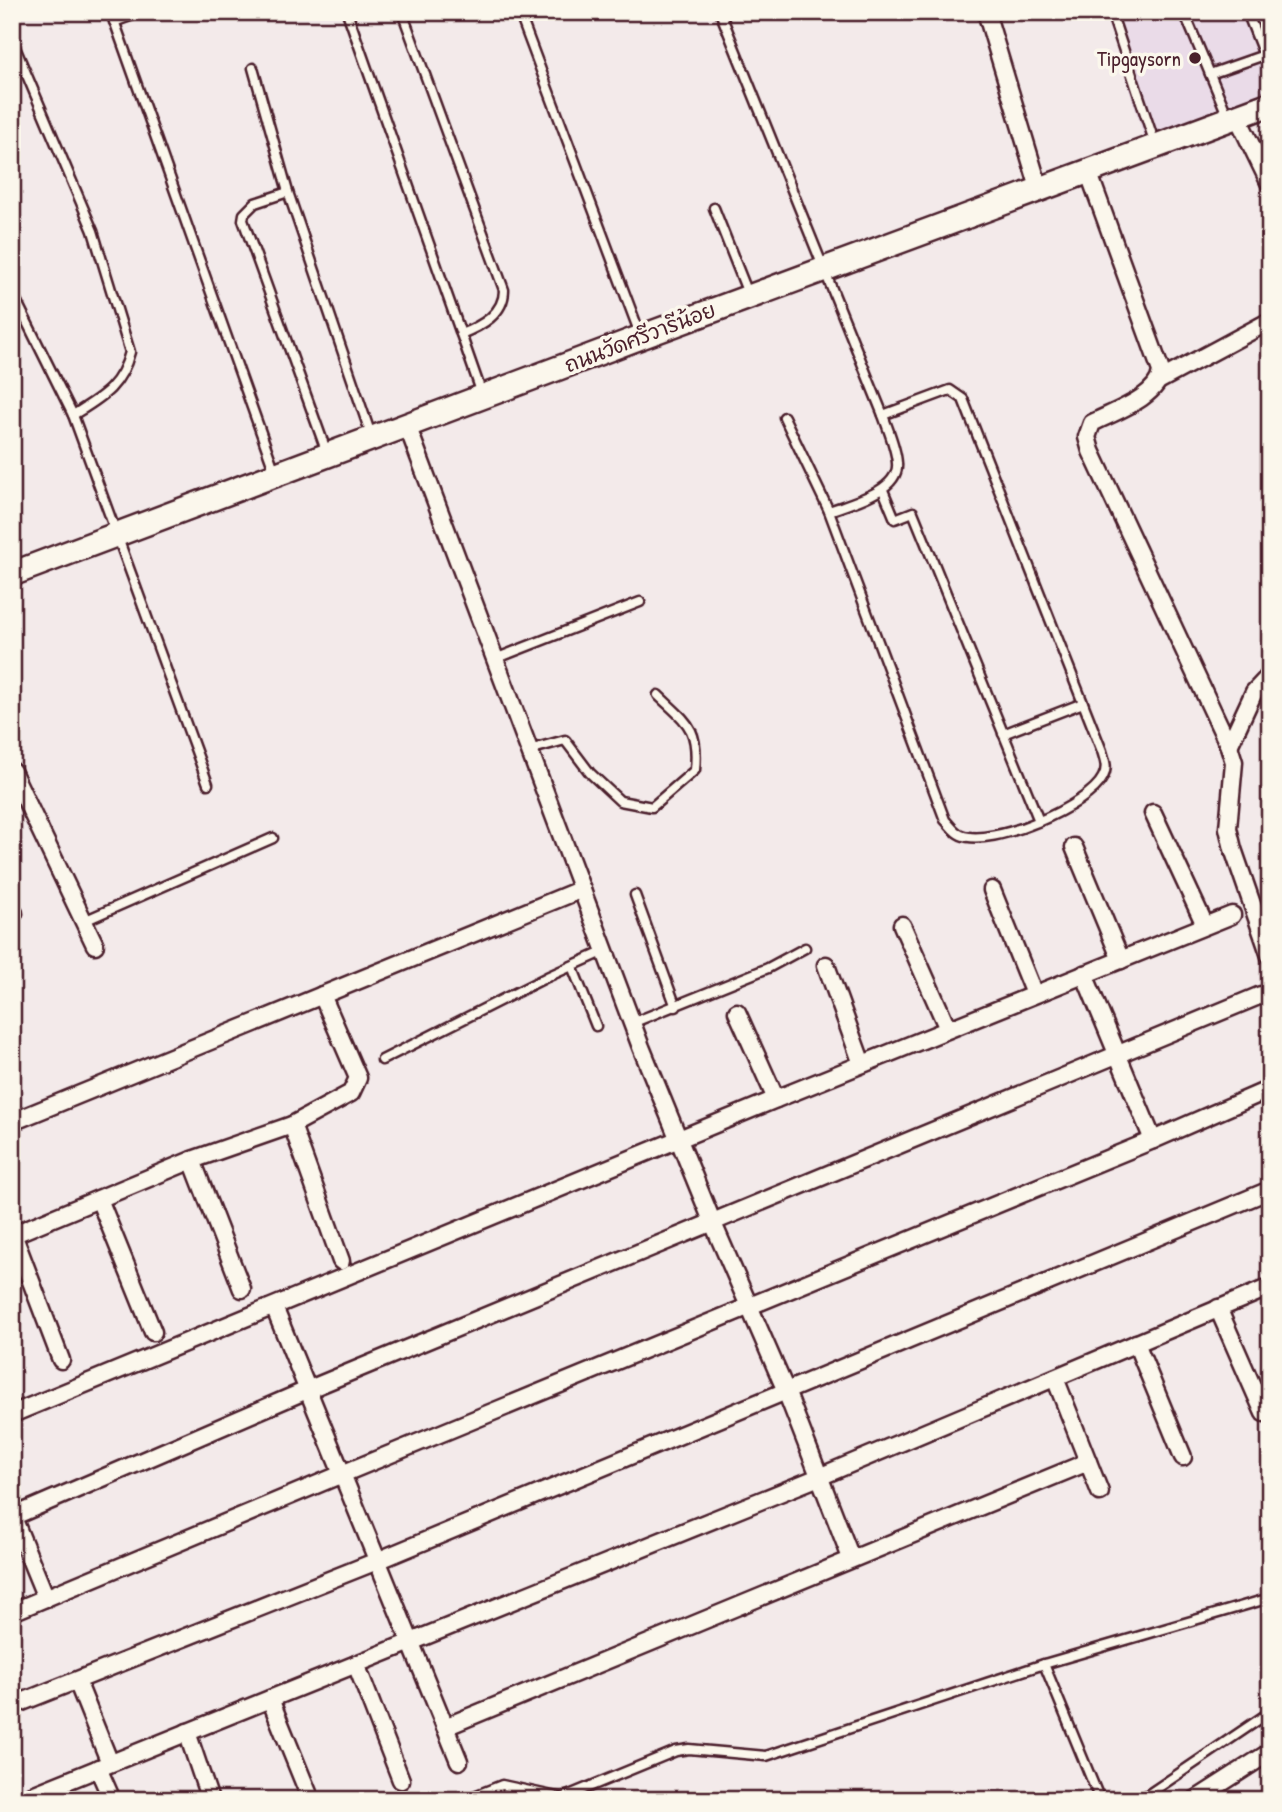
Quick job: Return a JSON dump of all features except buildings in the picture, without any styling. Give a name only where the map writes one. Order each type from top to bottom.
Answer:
[{"type":"main road","name":"ถนนวัดศรีวารีน้อย","points":[[12,574],[482,396],[1270,104]]},
{"type":"street","points":[[986,12],[1039,188]]},
{"type":"street","points":[[1233,118],[1270,184]]},
{"type":"street","points":[[1088,171],[1161,371],[1160,380]]},
{"type":"street","points":[[1270,321],[1160,380],[1150,393],[1092,423],[1087,437],[1091,451],[1229,746],[1234,770],[1228,828],[1270,956]]},
{"type":"street","points":[[407,425],[632,1024],[678,1140],[786,1391],[851,1558]]},
{"type":"street","points":[[1229,746],[1254,692],[1270,675]]},
{"type":"street","points":[[12,771],[95,945]]},
{"type":"street","points":[[1153,813],[1205,925]]},
{"type":"street","points":[[1074,847],[1121,960]]},
{"type":"street","points":[[12,1122],[582,889]]},
{"type":"street","points":[[992,890],[1034,995]]},
{"type":"street","points":[[12,1414],[776,1099],[1232,915]]},
{"type":"street","points":[[902,925],[948,1029]]},
{"type":"street","points":[[826,965],[862,1064]]},
{"type":"street","points":[[1084,974],[1153,1140]]},
{"type":"street","points":[[61,1360],[13,1235],[192,1160],[292,1125],[351,1093],[358,1078],[322,995]]},
{"type":"street","points":[[46,1598],[13,1516],[307,1390],[1261,995]]},
{"type":"street","points":[[737,1012],[776,1099]]},
{"type":"street","points":[[12,1612],[1153,1140],[1270,1089]]},
{"type":"street","points":[[292,1125],[341,1261]]},
{"type":"street","points":[[192,1160],[242,1289]]},
{"type":"street","points":[[12,1706],[377,1560],[1270,1190]]},
{"type":"street","points":[[99,1199],[153,1332]]},
{"type":"street","points":[[20,1800],[819,1477],[1270,1287]]},
{"type":"street","points":[[274,1307],[459,1761]]},
{"type":"street","points":[[1218,1308],[1264,1413]]},
{"type":"street","points":[[1136,1343],[1183,1457]]},
{"type":"street","points":[[1055,1378],[1100,1492]]},
{"type":"street","points":[[445,1727],[1088,1462]]},
{"type":"street","points":[[356,1664],[401,1780]]},
{"type":"street","points":[[77,1681],[112,1800]]},
{"type":"street","points":[[270,1699],[310,1800]]},
{"type":"street","points":[[187,1732],[210,1800]]},
{"type":"street","points":[[1195,1800],[1270,1752]]},
{"type":"lane","points":[[111,12],[276,474]]},
{"type":"lane","points":[[114,22],[142,12]]},
{"type":"lane","points":[[347,12],[482,396]]},
{"type":"lane","points":[[402,12],[504,290],[504,299],[488,320],[480,327],[461,334]]},
{"type":"lane","points":[[519,12],[641,337]]},
{"type":"lane","points":[[720,12],[883,415],[898,465],[891,482],[883,489],[829,511]]},
{"type":"lane","points":[[1111,12],[1156,147]]},
{"type":"lane","points":[[1184,12],[1210,74],[1233,118]]},
{"type":"lane","points":[[1210,74],[1267,54],[1247,12]]},
{"type":"lane","points":[[12,40],[93,230],[130,352],[124,372],[111,388],[73,415]]},
{"type":"lane","points":[[253,68],[288,192],[372,438]]},
{"type":"lane","points":[[288,192],[255,203],[244,214],[243,220],[328,455]]},
{"type":"lane","points":[[714,208],[749,297]]},
{"type":"lane","points":[[12,292],[73,415],[208,784]]},
{"type":"lane","points":[[784,416],[829,511],[945,820],[961,835],[976,838],[1002,835],[1062,811],[1096,786],[1106,767],[1104,759],[962,399],[950,390],[883,415]]},
{"type":"lane","points":[[883,489],[895,519],[913,512],[1039,821]]},
{"type":"lane","points":[[495,659],[640,602]]},
{"type":"lane","points":[[529,750],[565,740],[590,773],[620,801],[652,807],[695,770],[697,747],[689,725],[658,695]]},
{"type":"lane","points":[[1003,734],[1083,703]]},
{"type":"lane","points":[[83,921],[273,838]]},
{"type":"lane","points":[[635,895],[677,1007]]},
{"type":"lane","points":[[632,1024],[768,968],[805,948]]},
{"type":"lane","points":[[383,1060],[605,951]]},
{"type":"lane","points":[[572,966],[596,1026]]},
{"type":"lane","points":[[464,1800],[502,1786],[562,1798],[689,1748],[766,1755],[1044,1664],[1270,1598]]},
{"type":"lane","points":[[1044,1664],[1100,1800]]},
{"type":"lane","points":[[1140,1800],[1270,1712]]},
{"type":"shaded area","name":"Tipgaysorn","points":[[1105,12],[1270,12],[1270,104],[1148,150]]},
{"type":"place","name":"Tipgaysorn","points":[[1195,58]]}]
